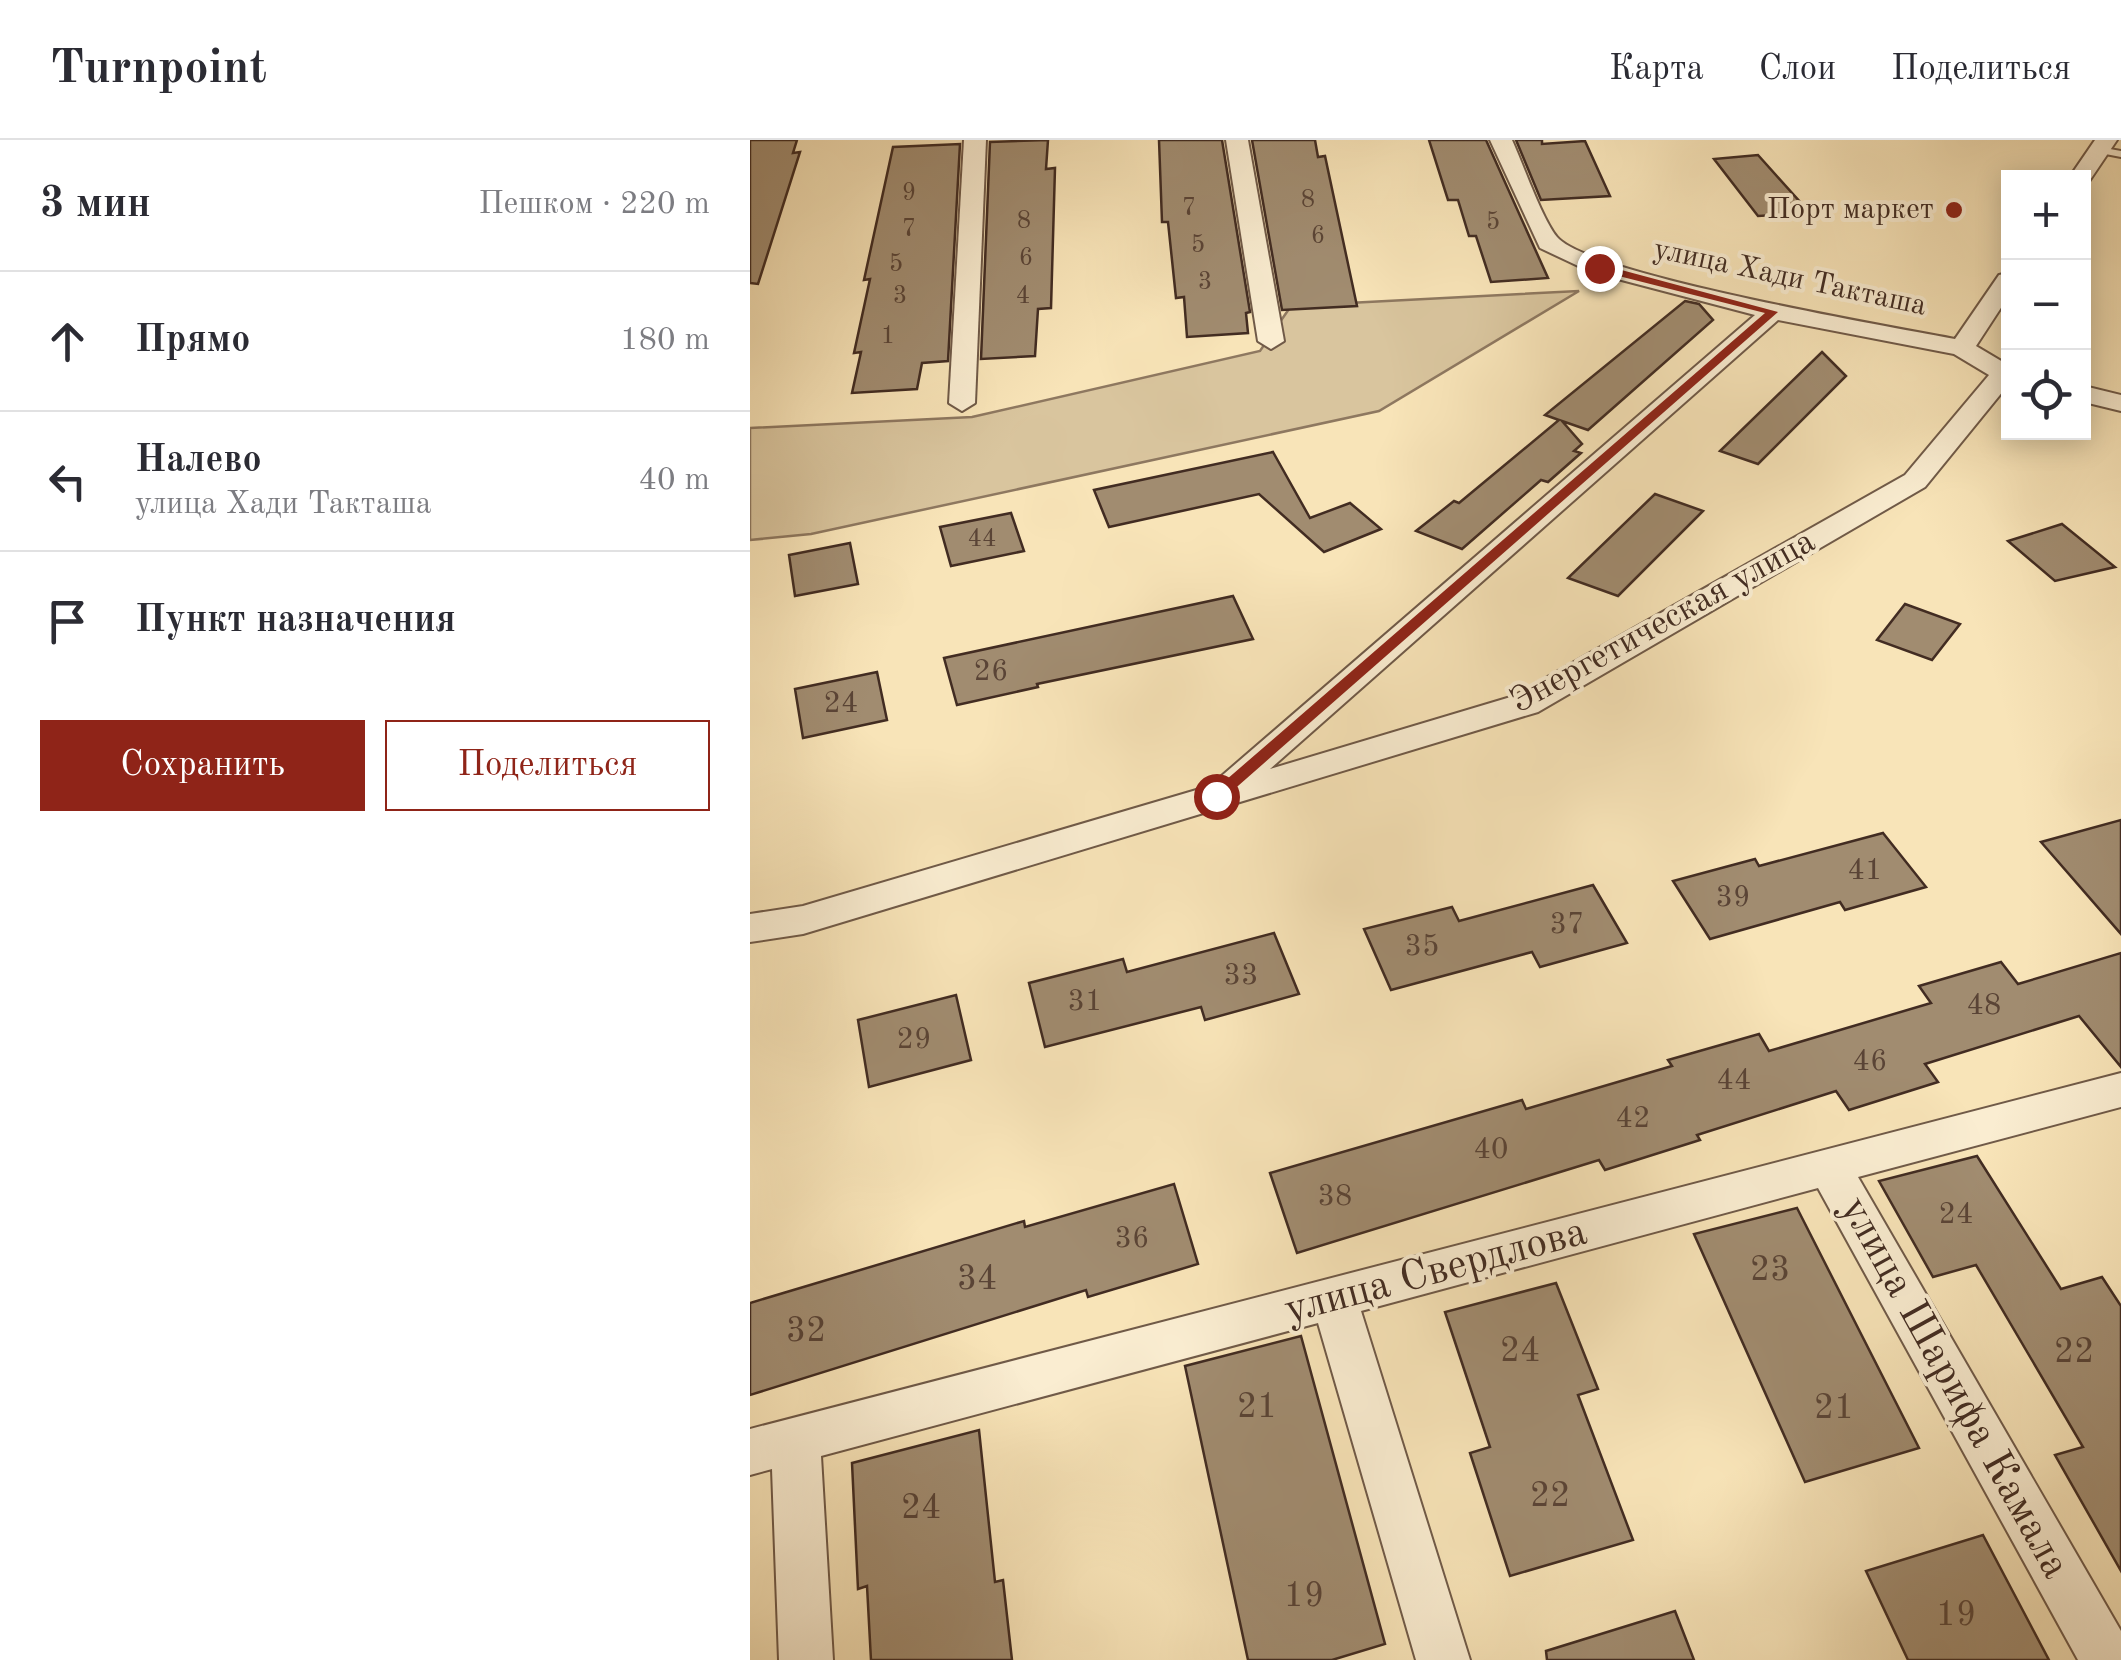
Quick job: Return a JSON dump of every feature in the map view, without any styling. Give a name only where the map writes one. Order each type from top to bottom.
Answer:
[{"type":"street","points":[[962,403],[975,140]]},
{"type":"street","points":[[1238,140],[1271,340]]},
{"type":"street","name":"улица Хади Такташа","points":[[1502,140],[1548,243],[1599,268],[1773,312],[1962,348],[2001,372]]},
{"type":"street","points":[[2088,170],[2109,148]]},
{"type":"street","points":[[1962,348],[2001,290]]},
{"type":"street","points":[[1216,796],[1773,312]]},
{"type":"street","name":"Энергетическая улица","points":[[750,928],[803,920],[1526,704],[1915,481],[2001,381]]},
{"type":"street","name":"улица Свердлова","points":[[773,1446],[2121,1090]]},
{"type":"street","name":"улица Шарифа Камала","points":[[1829,1167],[2108,1660]]},
{"type":"street","points":[[1334,1298],[1443,1660]]},
{"type":"street","points":[[773,1446],[806,1660]]},
{"type":"shaded area","points":[[1579,291],[1379,411],[811,534],[750,540],[750,428],[972,417],[1260,351],[1291,306]]},
{"type":"building","points":[[750,140],[797,140],[793,153],[800,152],[758,284],[750,283]]},
{"type":"building","points":[[1048,140],[1046,169],[1055,168],[1051,308],[1038,309],[1035,356],[981,359],[990,142]]},
{"type":"building","points":[[1159,140],[1222,140],[1250,312],[1246,313],[1248,333],[1187,337],[1184,297],[1176,298],[1168,222],[1162,222]]},
{"type":"building","points":[[1252,140],[1315,140],[1318,157],[1325,156],[1357,306],[1282,310]]},
{"type":"building","points":[[1429,140],[1486,140],[1548,278],[1491,282],[1476,236],[1469,236],[1458,200],[1448,200]]},
{"type":"building","points":[[1516,140],[1542,140],[1542,144],[1585,141],[1610,196],[1541,200]]},
{"type":"building","points":[[960,144],[948,361],[922,363],[917,389],[852,393],[861,352],[854,353],[870,279],[864,280],[893,147]]},
{"type":"building","points":[[1758,155],[1810,213],[1758,216],[1714,159]]},
{"type":"building","points":[[1685,301],[1699,304],[1713,320],[1588,430],[1562,421],[1582,444],[1574,451],[1581,453],[1548,482],[1541,480],[1462,549],[1416,531],[1454,501],[1459,503],[1559,420],[1545,415]]},
{"type":"building","points":[[1822,352],[1846,376],[1758,464],[1720,451]]},
{"type":"building","points":[[1273,452],[1310,518],[1350,503],[1381,529],[1324,552],[1259,494],[1109,527],[1094,490]]},
{"type":"building","points":[[1655,494],[1703,511],[1618,596],[1568,578]]},
{"type":"building","points":[[1011,513],[1024,551],[951,566],[940,527]]},
{"type":"building","points":[[2062,524],[2115,567],[2055,581],[2008,541]]},
{"type":"building","points":[[850,543],[858,584],[795,596],[789,555]]},
{"type":"building","points":[[1233,596],[1253,639],[1037,684],[1038,687],[957,705],[944,658]]},
{"type":"building","points":[[1905,604],[1960,624],[1932,660],[1877,640]]},
{"type":"building","points":[[877,672],[887,720],[803,738],[795,689]]},
{"type":"building","points":[[2121,820],[2121,934],[2041,842]]},
{"type":"building","points":[[1883,833],[1926,887],[1845,910],[1840,902],[1710,939],[1673,881],[1755,859],[1759,866]]},
{"type":"building","points":[[1593,885],[1627,943],[1540,967],[1532,952],[1391,990],[1364,929],[1452,907],[1459,921]]},
{"type":"building","points":[[1274,933],[1299,994],[1205,1020],[1201,1007],[1045,1047],[1029,983],[1123,959],[1127,972]]},
{"type":"building","points":[[2121,953],[2121,1067],[2079,1016],[1925,1064],[1938,1082],[1849,1110],[1836,1091],[1697,1135],[1700,1140],[1605,1170],[1599,1160],[1297,1253],[1270,1173],[1522,1100],[1526,1109],[1672,1066],[1668,1060],[1759,1034],[1769,1051],[1931,1003],[1919,986],[2001,962],[2018,984]]},
{"type":"building","points":[[956,995],[971,1060],[869,1087],[858,1020]]},
{"type":"building","points":[[1977,1156],[2061,1289],[2102,1277],[2121,1306],[2121,1571],[2055,1455],[2083,1447],[1976,1265],[1933,1277],[1879,1181]]},
{"type":"building","points":[[1174,1184],[1198,1264],[1088,1297],[1086,1290],[750,1395],[750,1303],[1024,1221],[1025,1227]]},
{"type":"building","points":[[1797,1208],[1919,1448],[1805,1482],[1694,1234]]},
{"type":"building","points":[[1556,1283],[1598,1389],[1578,1395],[1633,1540],[1510,1576],[1470,1453],[1490,1447],[1445,1312]]},
{"type":"building","points":[[1301,1336],[1385,1644],[1332,1660],[1248,1660],[1185,1366]]},
{"type":"building","points":[[979,1430],[995,1582],[1003,1580],[1012,1660],[871,1660],[867,1586],[858,1589],[852,1463]]},
{"type":"building","points":[[1983,1535],[2049,1660],[1908,1660],[1866,1571]]},
{"type":"building","points":[[1675,1611],[1694,1660],[1547,1660],[1546,1651]]},
{"type":"place","name":"Порт маркет","points":[[1954,210]]},
{"type":"route","points":[[1216,796],[1773,312],[1599,268]]}]
